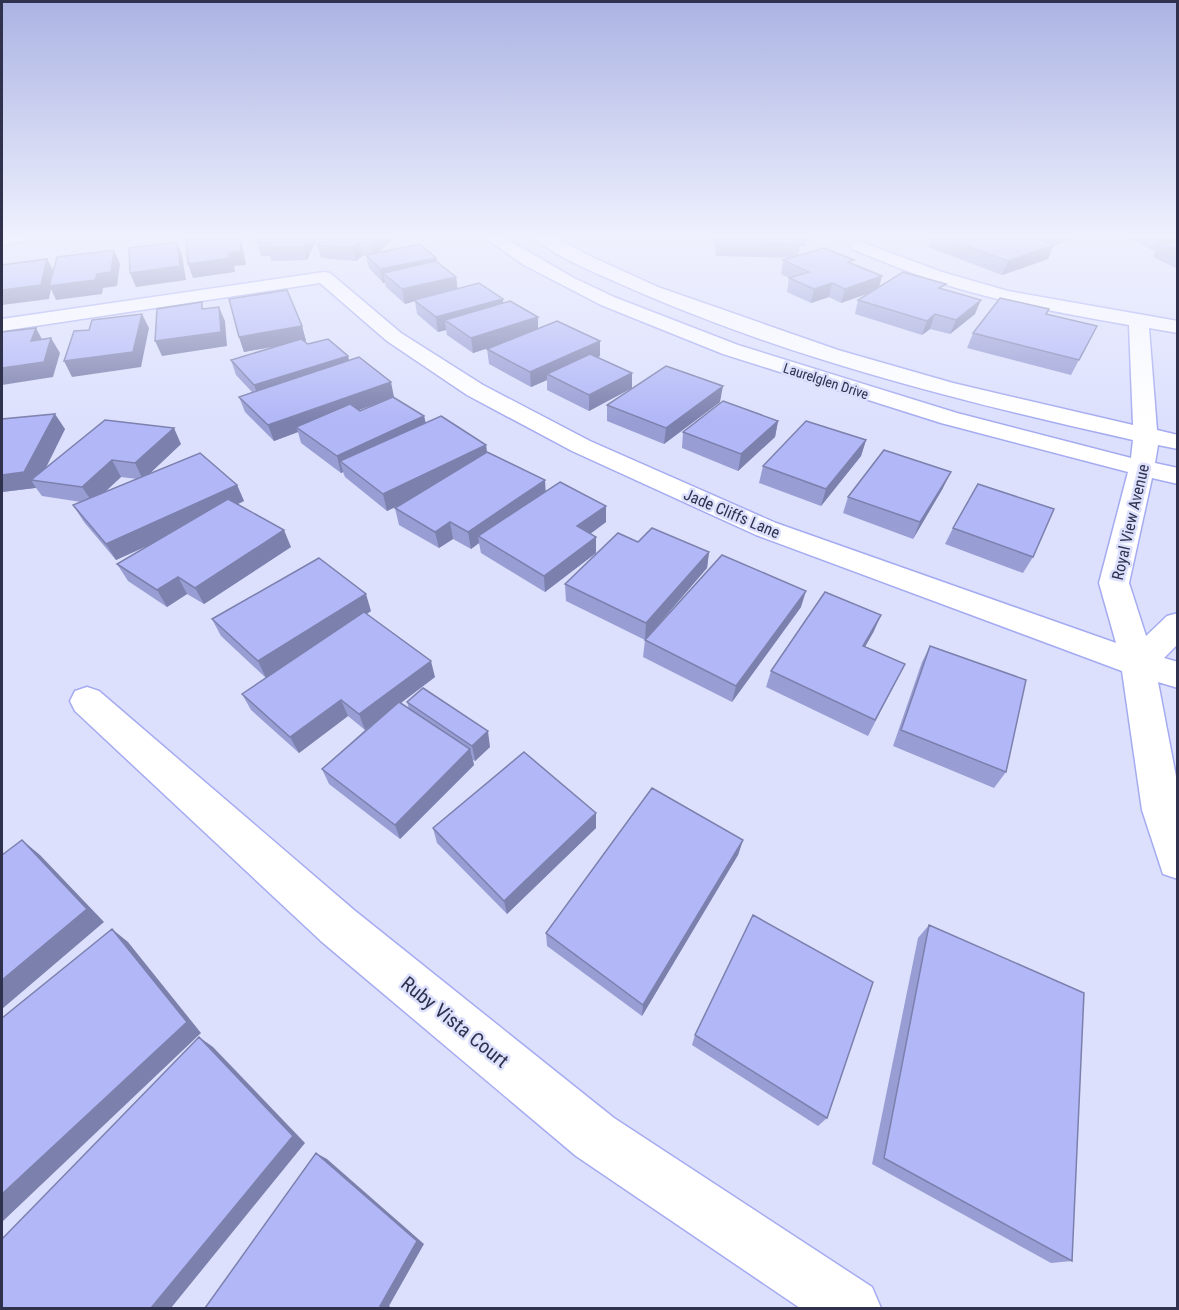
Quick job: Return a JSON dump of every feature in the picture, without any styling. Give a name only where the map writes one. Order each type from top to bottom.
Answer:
[{"type":"street","name":"Jade Cliffs Lane","points":[[2,325],[176,299]]},
{"type":"street","name":"Jade Cliffs Lane","points":[[350,299],[394,337],[475,390],[581,446],[766,529],[1138,664],[1178,675]]},
{"type":"street","name":"Laurelglen Drive","points":[[607,299],[710,342],[776,366],[921,410],[1144,451],[1178,442]]},
{"type":"street","name":"Laurelglen Drive","points":[[677,299],[811,348],[988,399],[1144,451],[1178,476]]},
{"type":"street","points":[[1022,299],[1178,327]]},
{"type":"street","name":"Royal View Avenue","points":[[1139,321],[1144,451],[1114,583],[1138,664],[1162,810],[1178,860]]},
{"type":"street","points":[[1138,664],[1178,624]]},
{"type":"street","name":"Ruby Vista Court","points":[[87,701],[338,926],[595,1137],[851,1308]]},
{"type":"building","points":[[229,299],[291,299],[302,326],[239,337]]},
{"type":"building","points":[[417,299],[503,299],[436,317],[414,300]]},
{"type":"building","points":[[999,299],[1049,309],[1046,314],[1097,326],[1079,360],[973,333]]},
{"type":"building","points":[[858,300],[981,300],[956,320],[935,314],[927,321]]},
{"type":"building","points":[[510,301],[538,317],[471,338],[445,320]]},
{"type":"building","points":[[202,302],[202,309],[219,307],[221,332],[155,341],[157,309]]},
{"type":"building","points":[[142,314],[133,352],[64,361],[74,331],[89,330],[92,320]]},
{"type":"building","points":[[557,321],[600,341],[530,372],[487,349]]},
{"type":"building","points":[[36,328],[31,341],[51,338],[44,362],[2,368],[2,332]]},
{"type":"building","points":[[301,339],[308,344],[328,339],[348,356],[254,385],[231,360]]},
{"type":"building","points":[[590,354],[632,373],[589,395],[547,374]]},
{"type":"building","points":[[359,357],[391,382],[268,425],[239,397]]},
{"type":"building","points":[[666,366],[723,386],[666,428],[607,405]]},
{"type":"building","points":[[393,397],[424,416],[337,456],[296,427],[350,404],[360,411]]},
{"type":"building","points":[[723,401],[778,421],[741,454],[683,432]]},
{"type":"building","points":[[55,414],[24,472],[2,475],[2,419]]},
{"type":"building","points":[[441,416],[486,445],[383,494],[340,461]]},
{"type":"building","points":[[105,420],[174,428],[135,463],[112,460],[82,487],[31,480]]},
{"type":"building","points":[[806,421],[866,440],[826,489],[763,466]]},
{"type":"building","points":[[884,450],[951,472],[920,522],[848,497]]},
{"type":"building","points":[[487,452],[545,480],[468,532],[450,522],[435,532],[395,508]]},
{"type":"building","points":[[200,453],[237,485],[106,544],[73,505]]},
{"type":"building","points":[[560,482],[606,506],[577,526],[596,537],[544,576],[478,536]]},
{"type":"building","points":[[978,484],[1054,509],[1033,557],[953,528]]},
{"type":"building","points":[[228,499],[284,530],[195,588],[178,577],[157,590],[117,564]]},
{"type":"building","points":[[652,528],[709,552],[646,623],[565,584],[618,533],[638,542]]},
{"type":"building","points":[[722,555],[806,591],[736,686],[645,640]]},
{"type":"building","points":[[319,558],[366,594],[258,661],[212,619]]},
{"type":"building","points":[[825,592],[881,615],[863,646],[905,664],[875,720],[771,671]]},
{"type":"building","points":[[364,612],[431,661],[359,714],[341,700],[290,737],[242,694]]},
{"type":"building","points":[[930,646],[1026,680],[1006,772],[901,730]]},
{"type":"building","points":[[423,688],[488,731],[472,746],[407,702]]},
{"type":"building","points":[[399,702],[470,749],[395,825],[322,769]]},
{"type":"building","points":[[524,752],[596,813],[504,901],[433,828]]},
{"type":"building","points":[[652,788],[743,840],[643,1005],[546,933]]},
{"type":"building","points":[[22,840],[87,909],[2,980],[2,855]]},
{"type":"building","points":[[753,915],[873,982],[827,1118],[695,1035]]},
{"type":"building","points":[[929,925],[1084,993],[1072,1261],[884,1158]]},
{"type":"building","points":[[112,929],[187,1022],[2,1194],[2,1018]]},
{"type":"building","points":[[199,1037],[293,1136],[151,1308],[2,1308],[2,1239]]},
{"type":"building","points":[[316,1153],[417,1241],[380,1306],[382,1308],[205,1308]]}]
